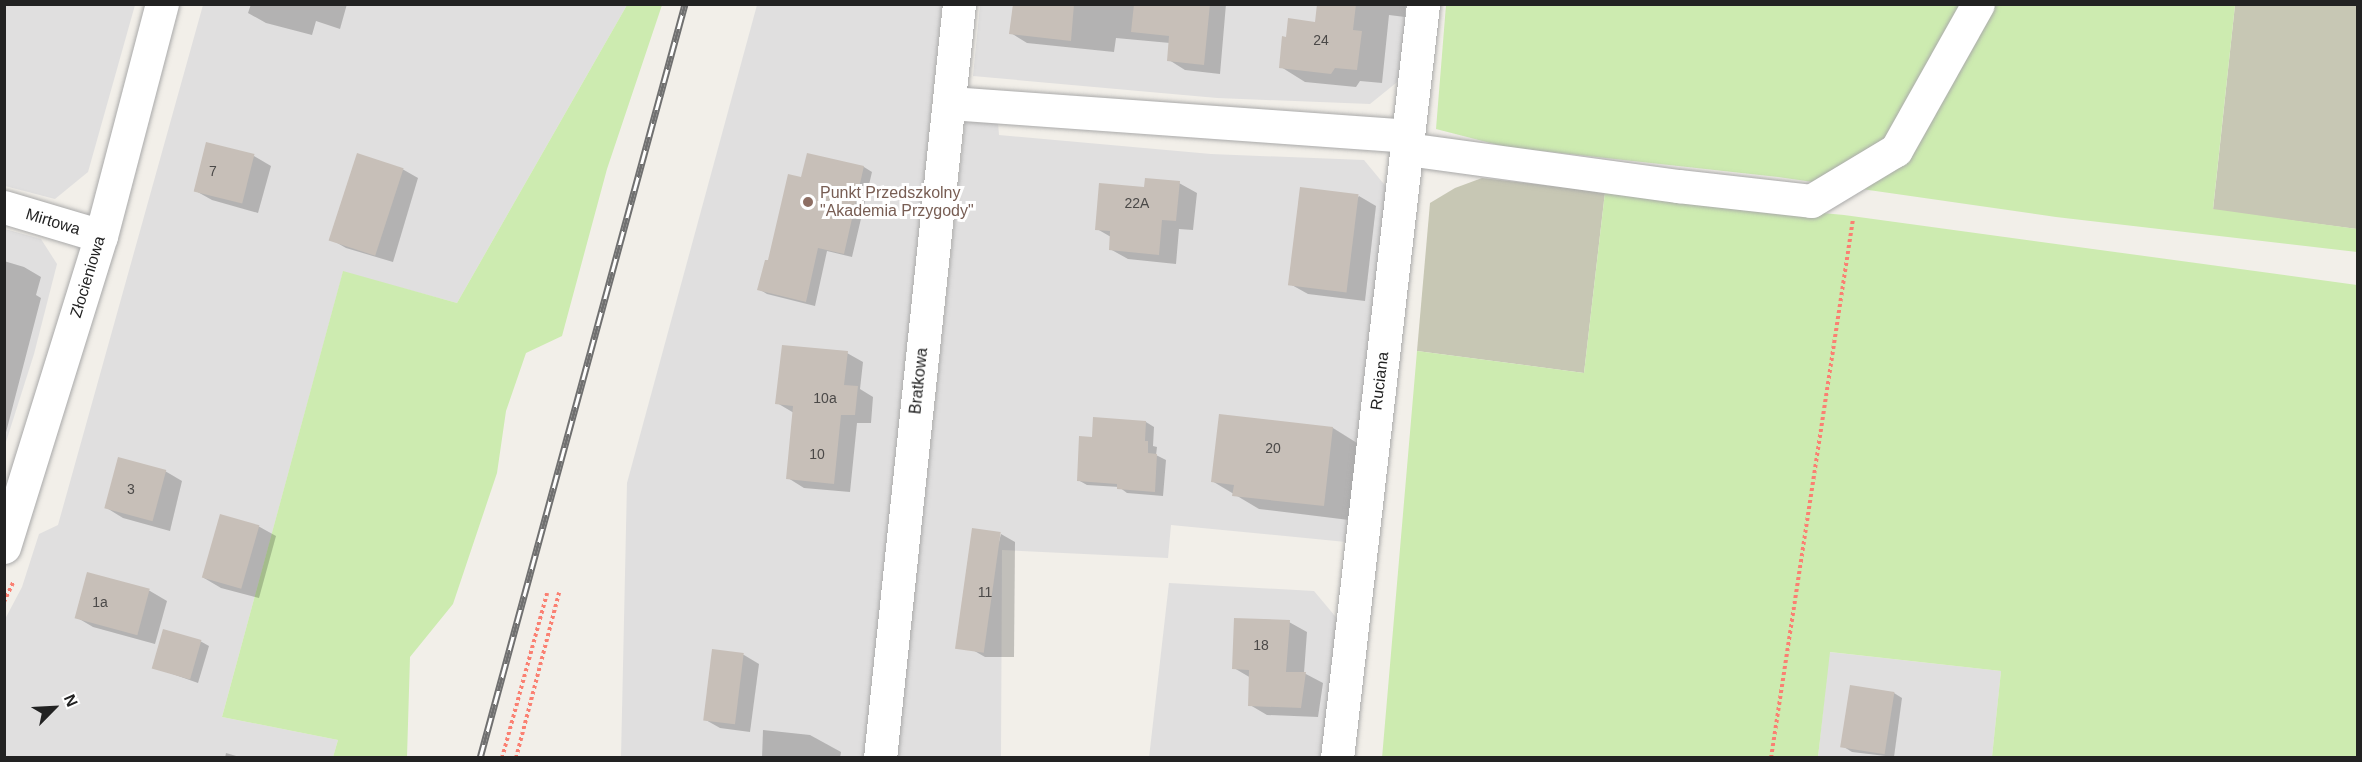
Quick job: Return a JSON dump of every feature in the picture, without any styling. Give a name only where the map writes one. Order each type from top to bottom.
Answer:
[{"type":"street","name":"Złocieniowa","points":[[4,547],[100,236],[162,4]]},
{"type":"street","name":"Bratkowa","points":[[880,758],[959,4]]},
{"type":"street","name":"Ruciana","points":[[1337,758],[1424,4]]},
{"type":"street","points":[[949,103],[1408,143],[1678,186],[1811,201],[1896,150],[1978,4]]},
{"type":"street","name":"Mirtowa","points":[[4,207],[100,236]]},
{"type":"path","points":[[1771,758],[1854,207]]},
{"type":"path","points":[[516,758],[559,592]]},
{"type":"path","points":[[502,758],[547,593]]},
{"type":"shaded area","points":[[4,5],[135,5],[88,172],[55,199],[5,186]]},
{"type":"shaded area","points":[[203,5],[627,5],[457,303],[343,272],[222,717],[338,740],[333,757],[5,757],[4,621],[22,587],[39,534],[58,525]]},
{"type":"shaded area","points":[[757,5],[942,5],[864,757],[621,758],[627,483]]},
{"type":"shaded area","points":[[980,5],[1410,5],[1401,79],[1370,104],[1217,98],[973,76]]},
{"type":"shaded area","points":[[2235,5],[2357,5],[2357,229],[2213,210]]},
{"type":"shaded area","points":[[965,122],[998,123],[999,135],[1211,154],[1364,160],[1388,189],[1346,542],[1171,525],[1168,558],[1002,550],[1001,757],[897,758]]},
{"type":"shaded area","points":[[1482,178],[1605,192],[1584,373],[1417,351],[1430,203],[1455,188]]},
{"type":"shaded area","points":[[5,229],[41,239],[57,264],[34,354],[5,445]]},
{"type":"shaded area","points":[[1169,583],[1314,591],[1340,622],[1324,757],[1149,758]]},
{"type":"shaded area","points":[[1829,652],[2001,671],[1992,757],[1818,758]]},
{"type":"green space","points":[[627,5],[662,5],[607,169],[562,336],[526,353],[506,411],[497,473],[453,604],[410,657],[407,757],[333,757],[338,740],[222,717],[343,271],[457,303]]},
{"type":"green space","points":[[1446,5],[2235,5],[2213,209],[2357,229],[2357,252],[2056,217],[1778,177],[1506,147],[1436,129]]},
{"type":"green space","points":[[1605,192],[1844,215],[2357,285],[2357,757],[1992,757],[2001,671],[1830,652],[1818,757],[1382,758],[1417,351],[1584,373]]},
{"type":"building","points":[[1013,4],[1074,4],[1071,41],[1009,34]]},
{"type":"building","points":[[1134,4],[1210,4],[1204,65],[1167,61],[1169,36],[1131,32]]},
{"type":"building","points":[[1317,4],[1356,4],[1353,30],[1362,31],[1357,70],[1335,68],[1331,74],[1279,68],[1282,36],[1286,37],[1288,18],[1315,22]]},
{"type":"building","points":[[206,142],[255,154],[242,204],[194,191]]},
{"type":"building","points":[[357,153],[404,168],[375,256],[329,240]]},
{"type":"building","points":[[807,153],[864,166],[844,254],[818,248],[806,302],[757,290],[765,260],[768,260],[788,174],[801,177]]},
{"type":"building","points":[[1145,178],[1180,181],[1176,221],[1162,220],[1159,255],[1109,250],[1110,231],[1095,230],[1099,183],[1144,187]]},
{"type":"building","points":[[1300,187],[1359,194],[1346,292],[1288,285]]},
{"type":"building","points":[[782,345],[848,351],[844,385],[858,386],[855,415],[841,415],[834,484],[786,479],[793,406],[775,404]]},
{"type":"building","points":[[1219,414],[1333,427],[1324,506],[1232,496],[1234,485],[1211,482]]},
{"type":"building","points":[[1093,417],[1146,421],[1145,441],[1148,441],[1148,453],[1157,454],[1155,492],[1117,489],[1117,484],[1077,481],[1079,436],[1092,437]]},
{"type":"building","points":[[118,457],[166,470],[153,521],[104,508]]},
{"type":"building","points":[[220,514],[259,525],[241,589],[202,577]]},
{"type":"building","points":[[972,528],[1001,532],[984,653],[955,649]]},
{"type":"building","points":[[87,572],[150,589],[137,635],[75,618]]},
{"type":"building","points":[[1234,618],[1290,620],[1286,672],[1306,672],[1301,708],[1248,706],[1249,670],[1232,669]]},
{"type":"building","points":[[163,629],[201,640],[190,679],[152,668]]},
{"type":"building","points":[[712,649],[744,653],[735,724],[703,720]]},
{"type":"building","points":[[1850,685],[1894,692],[1885,754],[1840,747]]},
{"type":"railway","points":[[480,758],[685,4]]},
{"type":"place","name":"Punkt Przedszkolny \"Akademia Przygody\"","points":[[808,202]]}]
